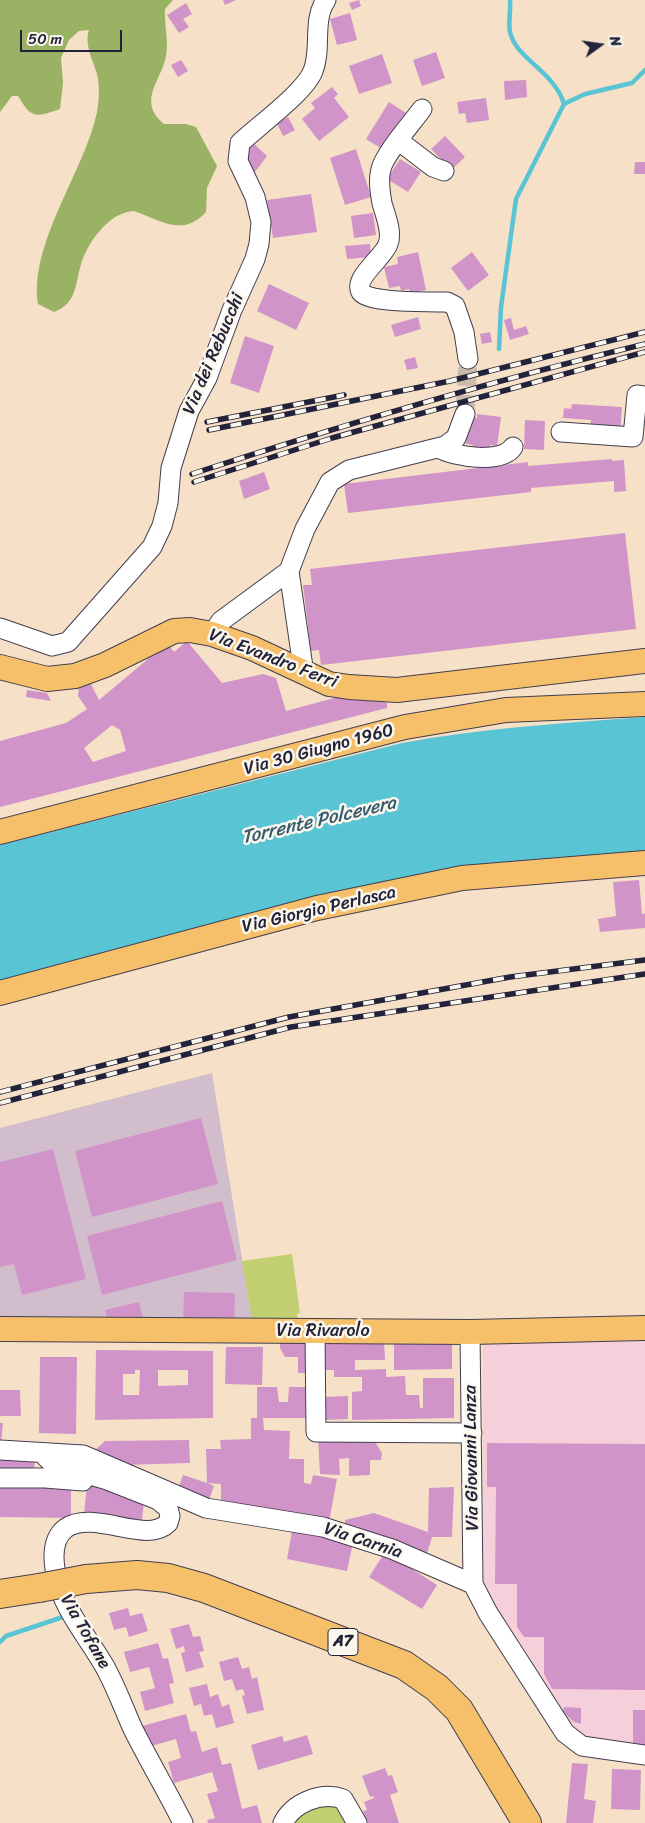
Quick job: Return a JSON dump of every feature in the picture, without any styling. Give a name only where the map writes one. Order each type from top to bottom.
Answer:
[{"type":"highway","name":"A7","points":[[0,1594],[86,1578],[137,1575],[168,1578],[204,1588],[404,1666],[437,1688],[459,1710],[527,1823]]},
{"type":"main road","name":"Via Evandro Ferri","points":[[0,667],[47,679],[75,676],[105,665],[174,631],[190,630],[212,634],[264,654],[329,684],[397,690],[645,661]]},
{"type":"main road","name":"Via 30 Giugno 1960","points":[[0,832],[405,728],[506,710],[645,704]]},
{"type":"main road","name":"Via Giorgio Perlasca","points":[[0,993],[317,908],[462,878],[645,863]]},
{"type":"main road","name":"Via Rivarolo","points":[[0,1329],[470,1332],[645,1328]]},
{"type":"street","name":"Via dei Rebucchi","points":[[0,628],[52,646],[68,642],[152,547],[162,526],[168,502],[171,468],[189,411],[207,378],[259,244],[259,211],[255,197],[238,161],[238,147],[240,143],[300,90],[313,72],[320,9],[326,0]]},
{"type":"street","points":[[422,109],[383,163],[380,178],[382,201],[388,230],[388,245],[362,278],[360,289],[362,294],[386,300],[452,304],[458,311],[464,332],[468,359]]},
{"type":"street","points":[[399,141],[433,167],[444,171]]},
{"type":"street","points":[[561,432],[633,437],[637,395],[645,396]]},
{"type":"street","points":[[304,674],[289,571],[305,529],[330,482],[349,470],[439,448],[456,438],[465,414]]},
{"type":"street","points":[[439,448],[448,453],[497,457],[506,455],[513,447]]},
{"type":"street","points":[[212,634],[221,621],[289,571]]},
{"type":"street","points":[[315,1332],[316,1432],[472,1433]]},
{"type":"street","name":"Via Giovanni Lanza","points":[[470,1332],[473,1584]]},
{"type":"street","name":"Via Carnia","points":[[0,1450],[83,1455],[206,1508],[323,1527],[392,1549],[473,1584]]},
{"type":"street","name":"Via Tofane","points":[[42,1452],[53,1464],[107,1480],[164,1503],[169,1512],[168,1524],[156,1531],[94,1522],[77,1523],[65,1528],[54,1550],[60,1588],[108,1672],[133,1728],[183,1823]]},
{"type":"street","name":"Via Tofane","points":[[0,1478],[107,1480]]},
{"type":"street","points":[[473,1584],[488,1614],[565,1733],[582,1746],[645,1755]]},
{"type":"street","points":[[283,1823],[288,1814],[303,1802],[329,1796],[343,1799],[357,1823]]},
{"type":"shaded area","points":[[212,1073],[253,1326],[0,1319],[0,1128]]},
{"type":"shaded area","points":[[645,1336],[645,1752],[608,1747],[574,1732],[539,1680],[529,1655],[487,1595],[483,1584],[483,1340]]},
{"type":"green space","points":[[0,0],[173,0],[165,9],[166,56],[153,90],[152,107],[164,124],[186,124],[196,127],[217,166],[207,188],[206,212],[197,220],[189,224],[172,225],[134,211],[125,213],[108,222],[94,238],[84,255],[71,298],[67,304],[54,312],[38,304],[37,281],[49,233],[81,159],[97,112],[98,79],[88,47],[89,30],[79,31],[69,40],[61,58],[63,83],[60,109],[40,115],[31,113],[18,96],[12,96],[0,112]]},
{"type":"green space","points":[[292,1254],[300,1313],[297,1314],[298,1325],[253,1326],[242,1261]]},
{"type":"green space","points":[[339,1803],[350,1823],[292,1823],[307,1809]]},
{"type":"water","name":"Torrente Polcevera","points":[[645,717],[645,853],[0,981],[0,845],[402,743],[493,730]]},
{"type":"building","points":[[223,0],[236,0],[225,5]]},
{"type":"building","points":[[359,0],[361,6],[352,10],[349,3]]},
{"type":"building","points":[[186,3],[192,14],[183,19],[189,27],[179,33],[167,15]]},
{"type":"building","points":[[350,13],[357,40],[337,45],[330,19]]},
{"type":"building","points":[[436,52],[445,78],[422,86],[413,60]]},
{"type":"building","points":[[382,54],[392,83],[359,94],[349,66]]},
{"type":"building","points":[[181,60],[188,71],[178,77],[171,65]]},
{"type":"building","points":[[526,80],[527,97],[505,100],[504,81]]},
{"type":"building","points":[[332,87],[338,94],[334,98],[349,117],[319,141],[302,119],[315,108],[311,103]]},
{"type":"building","points":[[486,98],[489,120],[467,123],[465,113],[459,114],[457,102]]},
{"type":"building","points":[[389,102],[409,115],[387,152],[366,139]]},
{"type":"building","points":[[288,117],[295,130],[283,136],[277,123]]},
{"type":"building","points":[[445,136],[465,157],[451,170],[431,149]]},
{"type":"building","points":[[251,141],[267,156],[252,176],[241,153]]},
{"type":"building","points":[[356,149],[371,197],[345,205],[330,158]]},
{"type":"building","points":[[400,159],[421,172],[408,192],[387,179]]},
{"type":"building","points":[[635,162],[645,162],[645,174],[634,174]]},
{"type":"building","points":[[311,194],[317,232],[273,238],[267,200]]},
{"type":"building","points":[[373,213],[376,235],[354,238],[351,216]]},
{"type":"building","points":[[370,244],[371,257],[347,259],[345,246]]},
{"type":"building","points":[[418,252],[426,290],[410,293],[409,289],[401,291],[400,286],[389,288],[384,267],[398,264],[397,257]]},
{"type":"building","points":[[472,252],[489,275],[468,291],[451,268]]},
{"type":"building","points":[[269,284],[309,303],[296,330],[257,311]]},
{"type":"building","points":[[418,317],[421,329],[395,337],[391,325]]},
{"type":"building","points":[[511,318],[514,330],[526,326],[529,334],[510,340],[504,320]]},
{"type":"building","points":[[490,332],[492,342],[482,344],[480,334]]},
{"type":"building","points":[[245,336],[274,346],[259,393],[230,383]]},
{"type":"building","points":[[415,357],[418,368],[407,370],[404,360]]},
{"type":"building","points":[[572,404],[622,407],[620,435],[590,433],[591,420],[563,418],[564,408],[571,409]]},
{"type":"building","points":[[477,414],[501,417],[497,446],[490,445],[490,450],[472,448],[473,445],[466,444],[469,417],[477,418]]},
{"type":"building","points":[[525,420],[545,421],[544,450],[524,449]]},
{"type":"building","points":[[612,459],[612,461],[624,460],[626,491],[614,492],[614,481],[531,488],[531,492],[348,513],[344,484],[528,462],[528,466]]},
{"type":"building","points":[[264,472],[270,489],[244,499],[239,481]]},
{"type":"building","points":[[625,533],[636,629],[321,665],[319,650],[311,651],[303,585],[312,585],[310,569]]},
{"type":"building","points":[[187,641],[222,683],[263,674],[276,678],[286,711],[349,694],[387,703],[387,708],[0,807],[0,741],[66,723],[87,709],[78,696],[79,687],[90,682],[99,700],[167,643],[174,652]],"holes":[[[112,725],[120,730],[126,751],[93,762],[84,748]]]},
{"type":"building","points":[[27,690],[47,693],[51,701],[26,697]]},
{"type":"building","points":[[639,880],[642,914],[645,913],[645,928],[600,932],[598,919],[616,916],[613,882]]},
{"type":"building","points":[[201,1118],[218,1184],[92,1217],[75,1151]]},
{"type":"building","points":[[53,1149],[86,1279],[22,1295],[14,1264],[0,1267],[0,1162]]},
{"type":"building","points":[[222,1201],[237,1260],[102,1295],[87,1236]]},
{"type":"building","points":[[184,1292],[235,1293],[234,1323],[183,1322]]},
{"type":"building","points":[[139,1302],[143,1319],[107,1319],[105,1310]]},
{"type":"building","points":[[305,1340],[305,1373],[298,1373],[298,1357],[285,1357],[280,1348],[280,1341]]},
{"type":"building","points":[[384,1340],[385,1360],[355,1360],[355,1370],[386,1369],[386,1377],[405,1376],[406,1395],[419,1395],[420,1408],[423,1408],[423,1378],[454,1378],[454,1418],[352,1420],[352,1392],[362,1391],[362,1377],[334,1377],[334,1370],[322,1370],[321,1341]]},
{"type":"building","points":[[452,1340],[452,1369],[394,1370],[394,1341]]},
{"type":"building","points":[[226,1347],[263,1347],[262,1385],[225,1384]]},
{"type":"building","points":[[96,1350],[213,1351],[213,1418],[95,1420]],"holes":[[[135,1370],[140,1370],[139,1395],[123,1395],[123,1374],[135,1374]],[[158,1370],[188,1370],[188,1385],[158,1386]]]},
{"type":"building","points":[[40,1357],[77,1357],[76,1434],[39,1433]]},
{"type":"building","points":[[257,1387],[277,1387],[279,1402],[288,1402],[289,1387],[305,1387],[306,1418],[263,1418],[264,1430],[290,1431],[289,1459],[304,1459],[304,1483],[311,1484],[313,1475],[337,1479],[329,1522],[221,1504],[221,1484],[207,1483],[206,1449],[221,1449],[220,1440],[251,1439],[251,1418],[257,1418]]},
{"type":"building","points":[[0,1390],[20,1390],[21,1416],[0,1416]]},
{"type":"building","points":[[348,1396],[348,1419],[322,1420],[322,1397]]},
{"type":"building","points":[[0,1423],[3,1423],[1,1444],[0,1444]]},
{"type":"building","points":[[318,1437],[372,1437],[382,1453],[381,1460],[370,1460],[370,1475],[349,1476],[349,1458],[339,1459],[340,1475],[320,1474]]},
{"type":"building","points":[[189,1440],[190,1463],[125,1465],[95,1450],[105,1441]]},
{"type":"building","points":[[487,1443],[645,1444],[645,1690],[552,1689],[544,1674],[544,1637],[524,1637],[517,1627],[517,1584],[495,1584],[496,1487],[487,1487]]},
{"type":"building","points":[[0,1454],[35,1456],[34,1472],[0,1470]]},
{"type":"building","points":[[183,1475],[214,1486],[209,1500],[178,1489]]},
{"type":"building","points":[[0,1485],[71,1486],[71,1518],[0,1517]]},
{"type":"building","points":[[87,1485],[120,1489],[144,1502],[142,1520],[84,1514]]},
{"type":"building","points":[[454,1487],[452,1537],[432,1537],[427,1553],[345,1527],[345,1520],[374,1513],[428,1532],[429,1488]]},
{"type":"building","points":[[292,1531],[353,1543],[347,1571],[287,1559]]},
{"type":"building","points":[[385,1552],[437,1585],[422,1609],[369,1577]]},
{"type":"building","points":[[128,1608],[130,1616],[142,1613],[148,1631],[129,1637],[126,1627],[114,1630],[109,1613]]},
{"type":"building","points":[[189,1624],[193,1637],[200,1636],[204,1651],[199,1652],[204,1667],[186,1672],[181,1653],[185,1652],[184,1646],[176,1649],[170,1629]]},
{"type":"building","points":[[158,1643],[163,1659],[168,1658],[174,1683],[169,1684],[174,1703],[145,1711],[140,1692],[155,1688],[149,1667],[130,1672],[124,1652]]},
{"type":"building","points":[[238,1657],[242,1669],[249,1667],[252,1679],[257,1677],[264,1710],[247,1714],[242,1696],[245,1695],[243,1689],[236,1691],[232,1679],[224,1681],[219,1662]]},
{"type":"building","points":[[207,1684],[210,1697],[218,1694],[222,1707],[229,1704],[234,1723],[216,1728],[212,1714],[204,1716],[201,1704],[194,1706],[189,1688]]},
{"type":"building","points":[[564,1707],[581,1708],[581,1724],[574,1722],[563,1712]]},
{"type":"building","points":[[633,1710],[645,1710],[645,1749],[633,1749]]},
{"type":"building","points":[[186,1714],[191,1732],[196,1731],[202,1752],[217,1747],[222,1765],[231,1763],[242,1809],[257,1805],[262,1823],[208,1823],[207,1820],[215,1818],[207,1794],[218,1791],[212,1772],[174,1783],[168,1762],[181,1758],[176,1739],[148,1747],[142,1726]]},
{"type":"building","points":[[307,1735],[313,1754],[258,1770],[251,1745],[282,1736],[284,1742]]},
{"type":"building","points":[[572,1763],[588,1764],[584,1799],[596,1801],[593,1823],[566,1823]]},
{"type":"building","points":[[385,1768],[388,1776],[392,1775],[398,1792],[390,1795],[399,1823],[367,1823],[363,1811],[367,1810],[364,1802],[374,1798],[373,1796],[370,1797],[362,1776]]},
{"type":"building","points":[[612,1769],[641,1770],[640,1810],[611,1809]]},
{"type":"waterway","points":[[510,0],[509,28],[514,41],[527,58],[552,83],[564,104]]},
{"type":"waterway","points":[[499,349],[501,307],[516,199],[564,104],[585,94],[632,83],[645,70]]},
{"type":"waterway","points":[[0,1642],[6,1636],[63,1617]]},
{"type":"tunnel","points":[[465,414],[468,359]]},
{"type":"railway","points":[[209,430],[450,381],[645,332]]},
{"type":"railway","points":[[192,474],[417,404],[645,344]]},
{"type":"railway","points":[[194,482],[332,438],[645,352]]},
{"type":"railway","points":[[207,422],[344,395]]},
{"type":"railway","points":[[0,1092],[289,1017],[510,977],[645,960]]},
{"type":"railway","points":[[0,1103],[291,1027],[645,974]]}]
